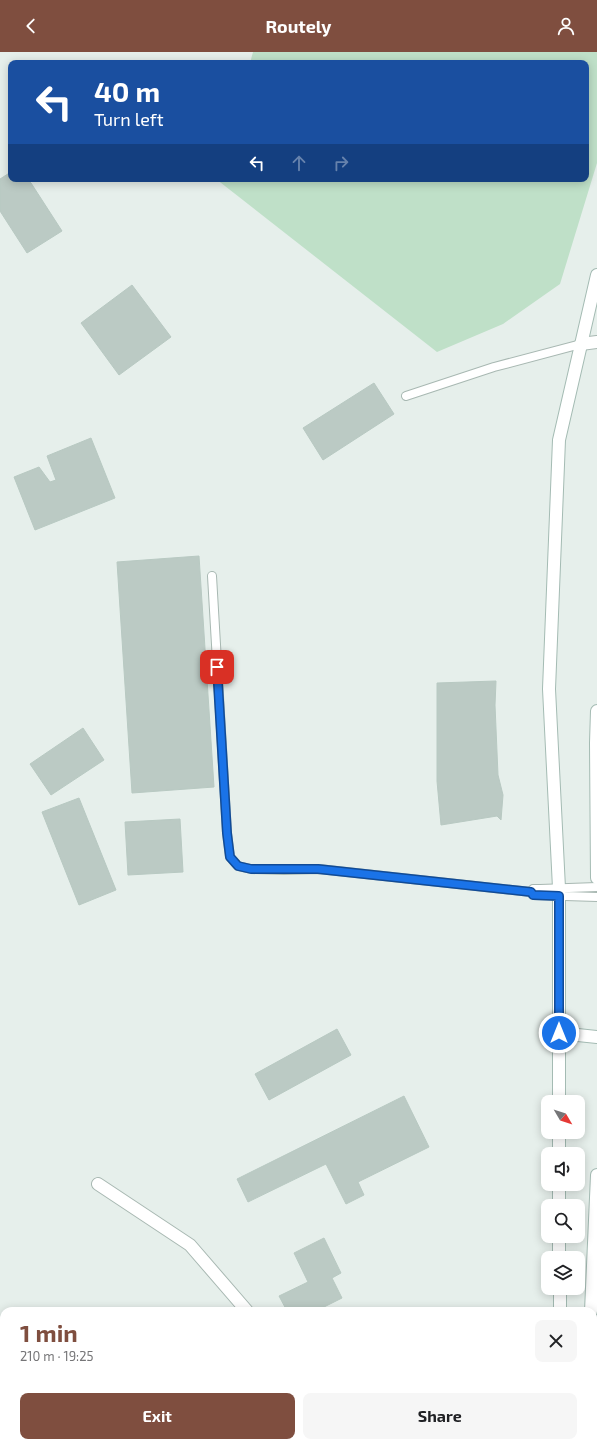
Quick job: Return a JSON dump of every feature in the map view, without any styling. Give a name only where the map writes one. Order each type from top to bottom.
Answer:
[{"type":"main road","points":[[559,1095],[559,892],[548,689],[558,455],[559,440],[597,275]]},
{"type":"main road","points":[[581,344],[597,342]]},
{"type":"main road","points":[[597,711],[597,878]]},
{"type":"main road","points":[[559,1033],[597,1037]]},
{"type":"main road","points":[[591,1307],[597,1175]]},
{"type":"main road","points":[[98,1184],[190,1245],[244,1307]]},
{"type":"main road","points":[[560,1295],[560,1307]]},
{"type":"lane","points":[[406,396],[494,367],[581,344]]},
{"type":"lane","points":[[212,576],[227,833],[230,857],[238,866],[251,869],[318,869],[531,892],[533,895],[597,887]]},
{"type":"lane","points":[[559,892],[597,897]]},
{"type":"green space","points":[[253,52],[597,52],[597,163],[560,284],[503,324],[437,352],[220,182],[589,182],[589,60],[251,60]]},
{"type":"building","points":[[8,174],[8,182],[31,183],[62,231],[27,253],[0,211],[0,179]]},
{"type":"building","points":[[132,285],[171,337],[119,375],[81,323]]},
{"type":"building","points":[[374,383],[394,414],[323,460],[303,428]]},
{"type":"building","points":[[91,438],[115,498],[35,530],[14,477],[39,467],[50,482],[56,480],[47,456]]},
{"type":"building","points":[[199,556],[214,787],[132,793],[117,562]]},
{"type":"building","points":[[496,681],[495,705],[498,775],[503,795],[501,820],[497,816],[441,825],[437,781],[437,683]]},
{"type":"building","points":[[83,728],[104,760],[51,795],[30,764]]},
{"type":"building","points":[[79,798],[116,890],[79,905],[42,812]]},
{"type":"building","points":[[180,819],[183,872],[128,875],[125,822]]},
{"type":"building","points":[[337,1029],[351,1055],[269,1100],[255,1074]]},
{"type":"building","points":[[404,1096],[429,1147],[358,1182],[364,1195],[346,1204],[326,1164],[248,1202],[237,1179]]},
{"type":"building","points":[[324,1238],[341,1273],[332,1278],[342,1298],[324,1307],[285,1307],[279,1296],[308,1282],[294,1253]]},
{"type":"route","points":[[217,667],[227,833],[230,857],[238,866],[251,869],[318,869],[531,892],[532,895],[559,896],[559,1033]]}]
